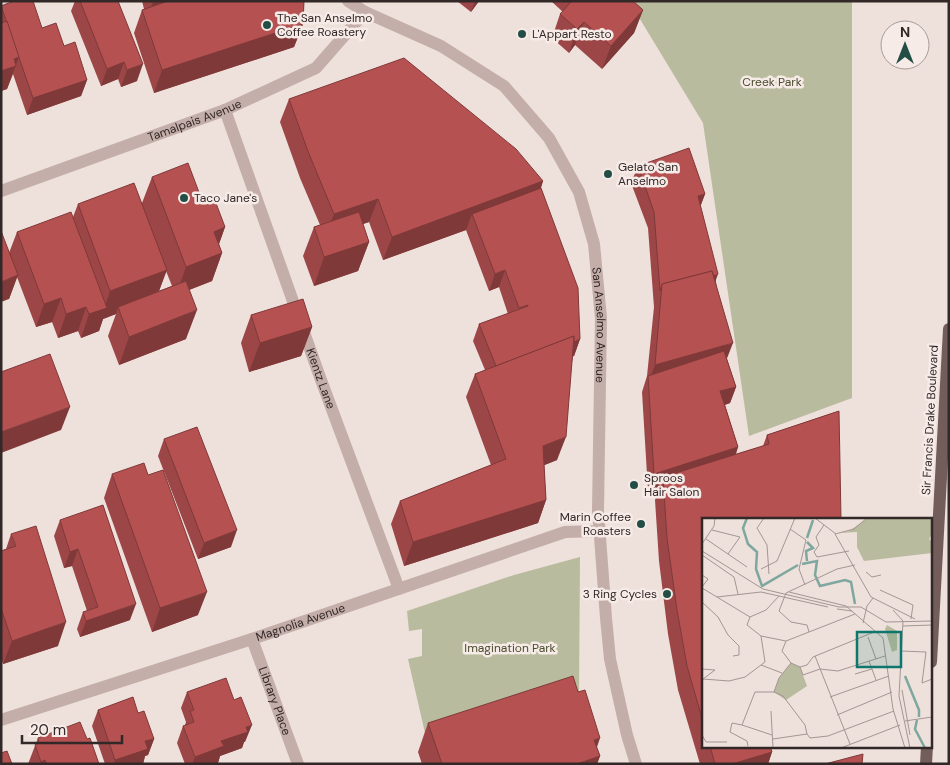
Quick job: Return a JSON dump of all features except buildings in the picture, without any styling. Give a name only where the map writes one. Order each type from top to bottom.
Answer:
[{"type":"main road","name":"Sir Francis Drake Boulevard","points":[[932,646],[946,419],[949,328]]},
{"type":"main road","points":[[926,764],[927,748]]},
{"type":"street","name":"San Anselmo Avenue","points":[[348,1],[365,12],[441,46],[504,86],[548,138],[579,192],[594,244],[601,318],[598,510],[610,659],[627,735],[636,764]]},
{"type":"street","name":"Tamalpais Avenue","points":[[1,191],[225,110],[316,68],[365,12]]},
{"type":"street","name":"Kientz Lane","points":[[225,110],[317,370],[399,589]]},
{"type":"street","name":"Magnolia Avenue","points":[[1,720],[252,639],[565,532],[600,531]]},
{"type":"street","name":"Library Place","points":[[252,639],[298,764]]},
{"type":"green space","name":"Creek Park","points":[[629,1],[852,1],[852,398],[749,436],[703,123]]},
{"type":"green space","name":"Imagination Park","points":[[580,557],[579,697],[428,746],[408,659],[422,656],[422,629],[409,631],[407,611],[514,575]]},
{"type":"place","name":"The San Anselmo Coffee Roastery","points":[[267,25]]},
{"type":"place","name":"L'Appart Resto","points":[[522,34]]},
{"type":"place","name":"Gelato San Anselmo","points":[[608,174]]},
{"type":"place","name":"Taco Jane's","points":[[184,198]]},
{"type":"place","name":"Sproos Hair Salon","points":[[634,485]]},
{"type":"place","name":"Marin Coffee Roasters","points":[[641,524]]},
{"type":"place","name":"3 Ring Cycles","points":[[667,594]]}]
